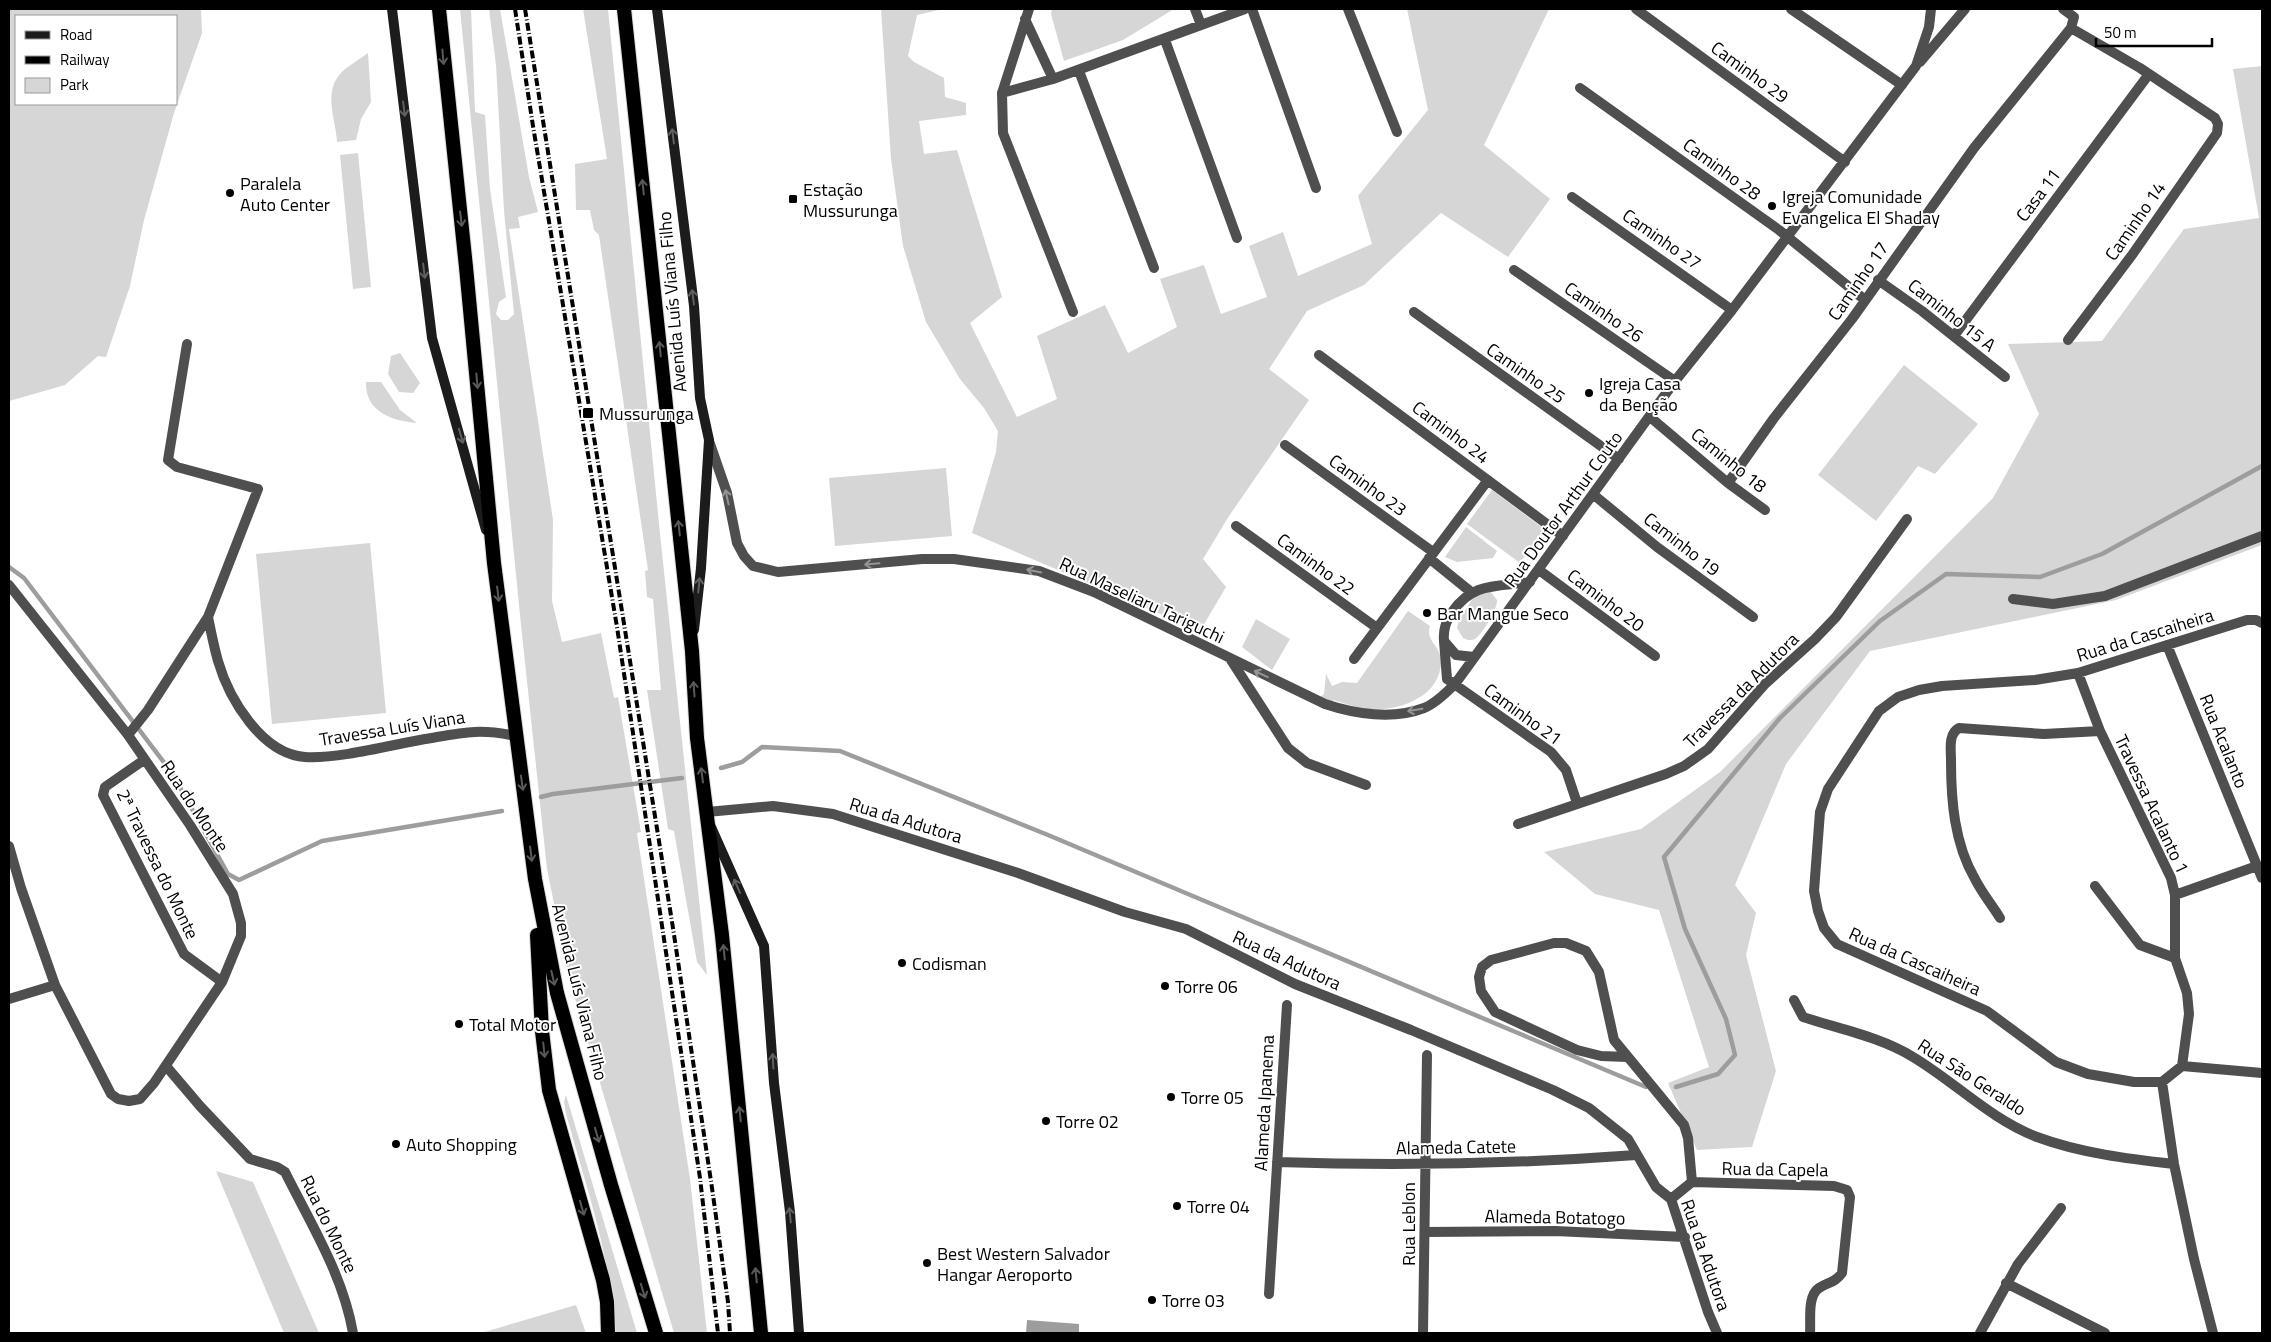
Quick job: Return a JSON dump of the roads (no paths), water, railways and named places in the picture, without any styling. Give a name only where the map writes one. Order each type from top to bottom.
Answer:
[{"type":"highway","name":"Avenida Luís Viana Filho","points":[[439,9],[494,562],[534,879],[557,993],[611,1186],[656,1333]]},
{"type":"highway","name":"Avenida Luís Viana Filho","points":[[624,9],[692,651],[697,738],[708,818],[762,1330]]},
{"type":"highway","points":[[534,879],[542,1031],[549,1090],[602,1280],[607,1302],[608,1333]]},
{"type":"main road","name":"Avenida Luís Viana Filho","points":[[392,9],[432,338],[466,453],[494,562]]},
{"type":"main road","name":"Avenida Luís Viana Filho","points":[[657,9],[694,306],[700,398],[709,440],[701,568],[692,651]]},
{"type":"main road","name":"Avenida Luís Viana Filho","points":[[708,818],[764,946],[774,1083],[790,1212],[799,1333]]},
{"type":"street","points":[[1195,9],[1201,25]]},
{"type":"street","points":[[1002,93],[1079,71],[1245,9]]},
{"type":"street","points":[[1252,9],[1316,188]]},
{"type":"street","points":[[1348,9],[1396,132]]},
{"type":"street","name":"Caminho 29","points":[[1636,9],[1845,162]]},
{"type":"street","points":[[1791,9],[1902,85]]},
{"type":"street","name":"Rua Doutor Arthur Couto","points":[[1455,684],[1675,382],[1845,162],[1916,66],[1930,27],[1931,9]]},
{"type":"street","points":[[1916,66],[1965,9]]},
{"type":"street","points":[[2068,11],[2074,20],[2071,28],[2150,74]]},
{"type":"street","points":[[1027,14],[1053,79]]},
{"type":"street","points":[[1027,14],[1002,93],[1003,133],[1073,312]]},
{"type":"street","name":"Caminho 17","points":[[1728,483],[1774,418],[1852,319],[1974,148],[2071,28]]},
{"type":"street","points":[[1165,40],[1237,238]]},
{"type":"street","points":[[1079,71],[1154,268]]},
{"type":"street","name":"Caminho 14","points":[[2068,340],[2132,255],[2217,133],[2218,124],[2215,118],[2150,74]]},
{"type":"street","name":"Casa 11","points":[[1954,336],[2150,74]]},
{"type":"street","name":"Caminho 28","points":[[1580,88],[1787,236],[1865,300]]},
{"type":"street","name":"Caminho 27","points":[[1572,196],[1732,310]]},
{"type":"street","name":"Caminho 26","points":[[1514,270],[1675,382]]},
{"type":"street","name":"Caminho 15 A","points":[[1878,280],[1954,336],[2005,377]]},
{"type":"street","name":"Caminho 25","points":[[1414,312],[1619,460]]},
{"type":"street","points":[[131,731],[145,714],[208,617],[258,489],[177,467],[168,460],[187,344]]},
{"type":"street","name":"Caminho 24","points":[[1319,355],[1563,536]]},
{"type":"street","name":"Caminho 18","points":[[1650,417],[1728,483],[1764,510]]},
{"type":"street","name":"Rua Maseliaru Tariguchi","points":[[709,440],[725,485],[736,543],[753,566],[778,572],[954,559],[1039,571],[1094,592],[1325,704],[1358,713],[1393,714],[1425,708],[1455,684]]},
{"type":"street","name":"Caminho 23","points":[[1285,446],[1431,555],[1471,592]]},
{"type":"street","points":[[1354,659],[1488,480]]},
{"type":"street","name":"Caminho 19","points":[[1594,494],[1657,547],[1752,617]]},
{"type":"street","name":"Travessa da Adutora","points":[[1518,824],[1666,774],[1684,766],[1708,749],[1765,684],[1815,639],[1836,617],[1907,519]]},
{"type":"street","name":"Caminho 22","points":[[1236,526],[1377,628]]},
{"type":"street","points":[[2013,599],[2053,604],[2105,596],[2262,536]]},
{"type":"street","name":"Caminho 20","points":[[1539,570],[1654,656]]},
{"type":"street","points":[[1455,684],[1447,679],[1445,672],[1443,632],[1448,618],[1460,601],[1471,592],[1530,582]]},
{"type":"street","name":"Rua do Monte","points":[[9,585],[131,731],[144,760],[190,825],[236,902],[241,923],[241,936],[222,982],[166,1066],[146,1094],[140,1099],[128,1101],[118,1099],[111,1094],[55,985]]},
{"type":"street","name":"Travessa Luís Viana","points":[[208,617],[218,663],[232,692],[249,721],[271,744],[285,752],[319,757],[478,730],[515,736]]},
{"type":"street","name":"Rua da Cascaiheira","points":[[2162,1082],[2134,1082],[2088,1074],[2056,1062],[1987,1011],[1837,944],[1824,928],[1814,892],[1820,812],[1828,789],[1879,711],[1898,697],[1918,690],[1942,686],[2035,680],[2078,674],[2247,620],[2256,620],[2262,623]]},
{"type":"street","points":[[1444,641],[1456,655],[1474,657]]},
{"type":"street","name":"Rua Acalanto","points":[[2167,645],[2262,878]]},
{"type":"street","points":[[1231,660],[1288,748],[1307,763],[1366,785]]},
{"type":"street","name":"Travessa Acalanto 1","points":[[2078,674],[2100,732],[2164,860],[2175,895],[2257,866]]},
{"type":"street","name":"Caminho 21","points":[[1455,684],[1532,737],[1554,756],[1566,770],[1577,803]]},
{"type":"street","points":[[2000,918],[1974,878],[1957,832],[1951,778],[1951,740],[1954,732],[1959,728],[2044,734],[2100,732]]},
{"type":"street","name":"2ª Travessa do Monte","points":[[144,760],[105,787],[103,795],[180,948],[184,954],[222,982]]},
{"type":"street","name":"Rua da Adutora","points":[[708,818],[773,806],[833,814],[1018,872],[1126,912],[1174,924],[1310,991],[1411,1030],[1553,1090],[1589,1108],[1628,1138],[1656,1187],[1671,1199],[1708,1312],[1717,1333]]},
{"type":"street","points":[[9,846],[20,888],[55,985],[9,999]]},
{"type":"street","points":[[2095,886],[2140,944],[2175,958]]},
{"type":"street","points":[[2175,895],[2175,958],[2187,993],[2189,1014],[2182,1066],[2162,1082],[2174,1164],[2194,1259],[2213,1333]]},
{"type":"street","points":[[1627,1057],[1601,1056],[1578,1050],[1495,1012],[1481,991],[1479,978],[1482,967],[1491,960],[1554,943],[1566,943],[1586,951],[1599,972],[1614,1040],[1667,1101],[1684,1125],[1688,1138],[1692,1182],[1671,1199]]},
{"type":"street","name":"Rua São Geraldo","points":[[1794,1000],[1802,1018],[1897,1048],[1914,1057],[2003,1121],[2037,1137],[2128,1158],[2174,1164]]},
{"type":"street","name":"Alameda Ipanema","points":[[1269,1294],[1287,1004]]},
{"type":"street","name":"Rua Leblon","points":[[1423,1333],[1427,1055]]},
{"type":"street","name":"Rua do Monte","points":[[166,1066],[200,1106],[253,1162],[277,1167],[285,1172],[340,1282],[348,1307],[353,1333]]},
{"type":"street","points":[[2182,1066],[2262,1074]]},
{"type":"street","name":"Alameda Catete","points":[[1277,1162],[1425,1165],[1574,1160],[1636,1155]]},
{"type":"street","name":"Rua da Capela","points":[[1692,1182],[1834,1186],[1847,1190],[1850,1196],[1842,1273],[1835,1282],[1819,1289],[1814,1294],[1810,1333]]},
{"type":"street","points":[[1980,1333],[2006,1283],[2061,1208]]},
{"type":"street","name":"Alameda Botatogo","points":[[1425,1232],[1556,1231],[1685,1237]]},
{"type":"street","points":[[2006,1283],[2104,1333]]},
{"type":"waterway","points":[[1676,1087],[1718,1074],[1735,1055],[1726,1019],[1685,929],[1664,857],[1780,718],[1880,621],[1946,574],[2040,577],[2102,554],[2262,466]]},
{"type":"waterway","points":[[9,567],[24,578],[172,773],[228,874],[239,880],[322,841],[502,811]]},
{"type":"waterway","points":[[721,768],[742,762],[762,747],[840,751],[1048,835],[1646,1087]]},
{"type":"waterway","points":[[541,797],[682,778]]},
{"type":"railway","points":[[515,9],[617,627],[700,1178],[718,1333]]},
{"type":"railway","points":[[525,9],[673,928],[712,1188],[728,1302],[730,1333]]},
{"type":"place","name":"Paralela Auto Center","points":[[230,193]]},
{"type":"place","name":"Estação Mussurunga","points":[[793,199]]},
{"type":"place","name":"Igreja Comunidade Evangelica El Shaday","points":[[1772,206]]},
{"type":"place","name":"Igreja Casa da Benção","points":[[1589,393]]},
{"type":"place","name":"Mussurunga","points":[[588,413]]},
{"type":"place","name":"Bar Mangue Seco","points":[[1427,613]]},
{"type":"place","name":"Codisman","points":[[902,963]]},
{"type":"place","name":"Torre 06","points":[[1165,986]]},
{"type":"place","name":"Total Motor","points":[[459,1024]]},
{"type":"place","name":"Torre 05","points":[[1171,1097]]},
{"type":"place","name":"Torre 02","points":[[1046,1121]]},
{"type":"place","name":"Auto Shopping","points":[[396,1144]]},
{"type":"place","name":"Torre 04","points":[[1177,1206]]},
{"type":"place","name":"Best Western Salvador Hangar Aeroporto","points":[[927,1263]]},
{"type":"place","name":"Torre 03","points":[[1152,1300]]}]
